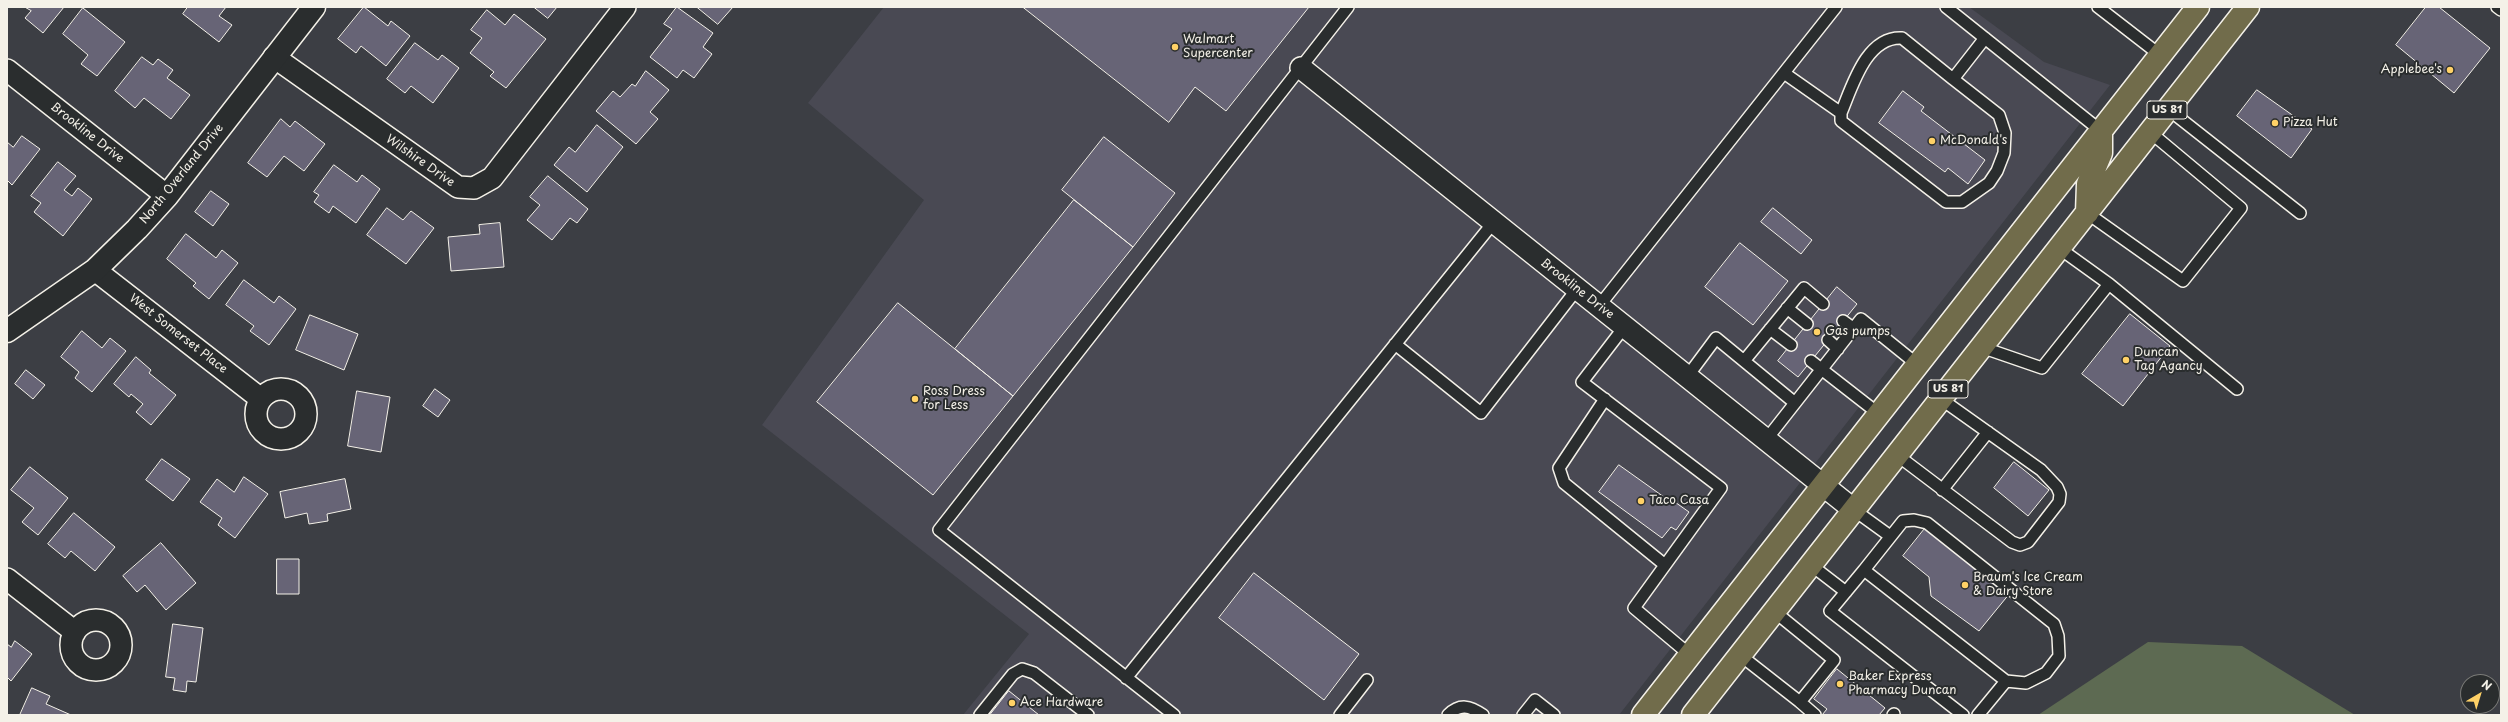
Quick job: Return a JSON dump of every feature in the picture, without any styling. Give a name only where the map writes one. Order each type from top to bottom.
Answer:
[{"type":"main road","name":"US 81","points":[[1643,715],[2198,7]]},
{"type":"main road","name":"US 81","points":[[1694,715],[2248,7]]},
{"type":"main road","points":[[2086,213],[2088,184],[2101,153],[2101,131]]},
{"type":"street","name":"North Overland Drive","points":[[7,331],[94,270],[137,230],[168,196],[314,7]]},
{"type":"street","name":"Wilshire Drive","points":[[274,57],[458,188],[474,188],[492,178],[625,7]]},
{"type":"street","name":"Brookline Drive","points":[[1301,68],[1493,223],[1625,326],[1854,510]]},
{"type":"street","name":"Brookline Drive","points":[[7,70],[168,196]]},
{"type":"street","name":"West Somerset Place","points":[[94,270],[261,399]]},
{"type":"street","points":[[7,579],[75,632]]},
{"type":"lane","points":[[1174,715],[939,530],[1348,7]]},
{"type":"lane","points":[[1599,306],[1836,7]]},
{"type":"lane","points":[[1946,7],[2101,131]]},
{"type":"lane","points":[[2497,7],[2501,10]]},
{"type":"lane","points":[[2104,9],[2160,55]]},
{"type":"lane","points":[[1892,37],[1902,38],[1953,79],[1998,115],[2005,133],[2004,153],[1997,171],[1989,183],[1962,202],[1946,202],[1841,121],[1841,113],[1866,59],[1879,45],[1892,37]]},
{"type":"lane","points":[[1953,79],[1985,38]]},
{"type":"lane","points":[[1784,73],[1841,113]]},
{"type":"lane","points":[[2168,109],[2300,213]]},
{"type":"lane","points":[[2086,213],[2183,281],[2241,208],[2150,132]]},
{"type":"lane","points":[[1126,678],[1493,223]]},
{"type":"lane","points":[[2059,248],[2109,284],[2237,390]]},
{"type":"lane","points":[[1981,347],[2042,368],[2109,284]]},
{"type":"lane","points":[[1744,361],[1804,288],[1823,304]]},
{"type":"lane","points":[[1395,344],[1481,413],[1577,289]]},
{"type":"lane","points":[[1787,308],[1807,324]]},
{"type":"lane","points":[[1766,440],[1861,319],[1918,364]]},
{"type":"lane","points":[[1844,321],[1854,329]]},
{"type":"lane","points":[[1625,326],[1582,382],[1721,488],[1634,608],[1690,655]]},
{"type":"lane","points":[[1770,329],[1791,345]]},
{"type":"lane","points":[[1687,376],[1716,338],[1795,403]]},
{"type":"lane","points":[[1828,340],[1838,349]]},
{"type":"lane","points":[[1811,361],[1879,414]]},
{"type":"lane","points":[[1605,399],[1559,468],[1564,482],[1665,565]]},
{"type":"lane","points":[[1897,455],[2012,542],[2020,545],[2028,542],[2059,502],[2060,494],[2057,487],[2041,470],[1941,399]]},
{"type":"lane","points":[[1942,490],[1988,432]]},
{"type":"lane","points":[[1854,510],[1890,536]]},
{"type":"lane","points":[[1864,570],[2006,681],[2026,683],[2046,673],[2059,656],[2058,636],[2054,624],[1927,524],[1914,520],[1903,521],[1830,611],[1963,715]]},
{"type":"lane","points":[[1811,565],[1846,592]]},
{"type":"lane","points":[[1774,612],[1834,660],[1800,702]]},
{"type":"lane","points":[[1740,655],[1815,715]]},
{"type":"lane","points":[[980,715],[1013,674],[1022,669],[1034,673],[1088,715]]},
{"type":"lane","points":[[1340,715],[1367,680]]},
{"type":"lane","points":[[1978,715],[2006,681]]},
{"type":"lane","points":[[1523,715],[1535,700],[1554,715]]},
{"type":"lane","points":[[1448,715],[1457,707],[1467,706],[1483,715]]},
{"type":"shaded area","points":[[884,7],[1969,7],[2044,62],[2110,85],[1619,715],[963,715],[1029,634],[762,425],[924,200],[808,103]]},
{"type":"green space","points":[[2148,642],[2242,646],[2355,715],[2038,715]]},
{"type":"building","points":[[25,7],[64,7],[43,33],[25,18],[31,11]]},
{"type":"building","points":[[188,7],[226,7],[219,16],[232,25],[219,42],[183,14]]},
{"type":"building","points":[[364,7],[388,26],[391,21],[410,36],[386,66],[361,46],[356,53],[338,39]]},
{"type":"building","points":[[534,7],[557,7],[548,18]]},
{"type":"building","points":[[677,7],[713,33],[703,47],[712,54],[694,78],[683,70],[677,78],[650,57],[672,29],[664,24]]},
{"type":"building","points":[[697,7],[733,7],[718,24]]},
{"type":"building","name":"Walmart Supercenter","points":[[1023,7],[1309,7],[1226,111],[1195,87],[1169,122]]},
{"type":"building","name":"Applebee's","points":[[2426,7],[2439,7],[2490,48],[2454,93],[2396,45]]},
{"type":"building","points":[[83,8],[125,42],[97,76],[81,64],[88,55],[63,34]]},
{"type":"building","points":[[487,10],[505,25],[514,14],[546,39],[506,88],[490,76],[494,72],[470,53],[482,38],[471,30]]},
{"type":"building","points":[[415,43],[438,60],[442,55],[459,68],[433,103],[411,86],[405,93],[387,79]]},
{"type":"building","points":[[142,57],[153,65],[158,59],[173,70],[167,78],[190,95],[171,119],[144,98],[135,108],[115,91]]},
{"type":"building","points":[[646,71],[669,90],[650,112],[658,119],[636,144],[596,111],[613,91],[620,97],[632,84],[635,86]]},
{"type":"building","name":"Pizza Hut","points":[[2257,90],[2312,129],[2291,158],[2237,116]]},
{"type":"building","name":"McDonald's","points":[[1903,91],[1924,107],[1921,111],[1985,160],[1968,184],[1948,168],[1945,172],[1879,123]]},
{"type":"building","points":[[281,119],[290,127],[295,121],[325,144],[304,171],[284,156],[267,177],[248,163]]},
{"type":"building","points":[[597,125],[623,147],[587,192],[554,165],[569,147],[575,152]]},
{"type":"building","points":[[22,136],[40,149],[12,185],[7,180],[7,142],[13,147]]},
{"type":"building","points":[[1104,137],[1175,193],[1133,247],[1062,190]]},
{"type":"building","points":[[58,162],[76,176],[64,190],[72,196],[78,188],[92,199],[63,236],[34,212],[41,203],[31,196]]},
{"type":"building","points":[[334,165],[357,182],[362,175],[380,189],[356,223],[333,206],[329,213],[314,202],[319,195],[314,192]]},
{"type":"building","points":[[548,176],[588,209],[577,223],[570,218],[552,240],[527,220],[540,205],[530,197]]},
{"type":"building","points":[[211,191],[229,204],[213,226],[195,212]]},
{"type":"building","points":[[1074,200],[1133,247],[1013,396],[955,349]]},
{"type":"building","points":[[387,208],[403,220],[411,211],[434,228],[406,264],[367,235]]},
{"type":"building","points":[[1773,208],[1812,240],[1801,254],[1761,222]]},
{"type":"building","points":[[500,223],[504,267],[451,271],[448,237],[480,234],[479,225]]},
{"type":"building","points":[[186,234],[216,258],[222,250],[238,263],[209,299],[193,286],[196,283],[167,259]]},
{"type":"building","points":[[1740,243],[1788,281],[1753,325],[1705,287]]},
{"type":"building","points":[[244,280],[274,303],[279,296],[296,309],[269,345],[250,331],[254,326],[226,305]]},
{"type":"building","name":"Gas pumps","points":[[1837,287],[1857,304],[1798,377],[1778,361]]},
{"type":"building","name":"Ross Dress for Less","points":[[898,303],[1013,396],[933,495],[817,402]]},
{"type":"building","name":"Duncan Tag Agancy","points":[[2130,314],[2170,346],[2123,406],[2082,374]]},
{"type":"building","points":[[310,315],[358,334],[344,370],[296,350]]},
{"type":"building","points":[[82,331],[102,348],[110,338],[126,351],[92,392],[75,378],[79,372],[61,357]]},
{"type":"building","points":[[136,357],[151,370],[149,373],[176,395],[151,425],[136,412],[143,404],[131,394],[129,397],[114,384]]},
{"type":"building","points":[[26,370],[45,385],[33,399],[15,384]]},
{"type":"building","points":[[435,389],[450,400],[438,417],[423,406]]},
{"type":"building","points":[[357,391],[390,397],[381,452],[348,446]]},
{"type":"building","points":[[162,459],[190,479],[173,501],[146,480]]},
{"type":"building","points":[[2014,462],[2049,490],[2028,516],[1994,488]]},
{"type":"building","name":"Taco Casa","points":[[1619,465],[1671,502],[1672,500],[1689,512],[1676,530],[1671,527],[1662,538],[1599,492]]},
{"type":"building","points":[[30,467],[68,498],[38,535],[22,522],[34,508],[11,490]]},
{"type":"building","points":[[244,477],[268,494],[235,538],[218,525],[222,518],[200,502],[217,479],[234,492]]},
{"type":"building","points":[[345,479],[351,509],[327,514],[328,521],[309,524],[307,513],[285,518],[280,492]]},
{"type":"building","points":[[74,513],[115,547],[95,571],[71,551],[65,558],[48,544]]},
{"type":"building","name":"Braum's Ice Cream & Dairy Store","points":[[1927,526],[2010,593],[1979,631],[1931,596],[1929,577],[1903,556]]},
{"type":"building","points":[[161,543],[196,583],[166,610],[145,585],[137,592],[123,576]]},
{"type":"building","points":[[277,559],[299,559],[299,594],[277,594]]},
{"type":"building","points":[[1254,573],[1359,654],[1324,700],[1219,618]]},
{"type":"building","points":[[173,624],[203,628],[196,682],[187,681],[186,692],[173,690],[175,678],[166,677]]},
{"type":"building","points":[[15,641],[32,654],[11,681],[7,677],[7,644],[11,647]]},
{"type":"building","name":"Baker Express Pharmacy Duncan","points":[[1837,669],[1885,708],[1879,715],[1822,715],[1827,709],[1814,699]]},
{"type":"building","points":[[32,688],[50,696],[46,704],[71,715],[20,715]]},
{"type":"building","name":"Ace Hardware","points":[[1009,691],[1039,715],[990,715]]},
{"type":"place","name":"Walmart Supercenter","points":[[1175,47]]},
{"type":"place","name":"Applebee's","points":[[2450,70]]},
{"type":"place","name":"Pizza Hut","points":[[2275,123]]},
{"type":"place","name":"McDonald's","points":[[1932,141]]},
{"type":"place","name":"Gas pumps","points":[[1817,332]]},
{"type":"place","name":"Duncan Tag Agancy","points":[[2126,360]]},
{"type":"place","name":"Ross Dress for Less","points":[[915,399]]},
{"type":"place","name":"Taco Casa","points":[[1641,501]]},
{"type":"place","name":"Braum's Ice Cream & Dairy Store","points":[[1965,585]]},
{"type":"place","name":"Baker Express Pharmacy Duncan","points":[[1840,684]]},
{"type":"place","name":"Ace Hardware","points":[[1012,703]]}]
